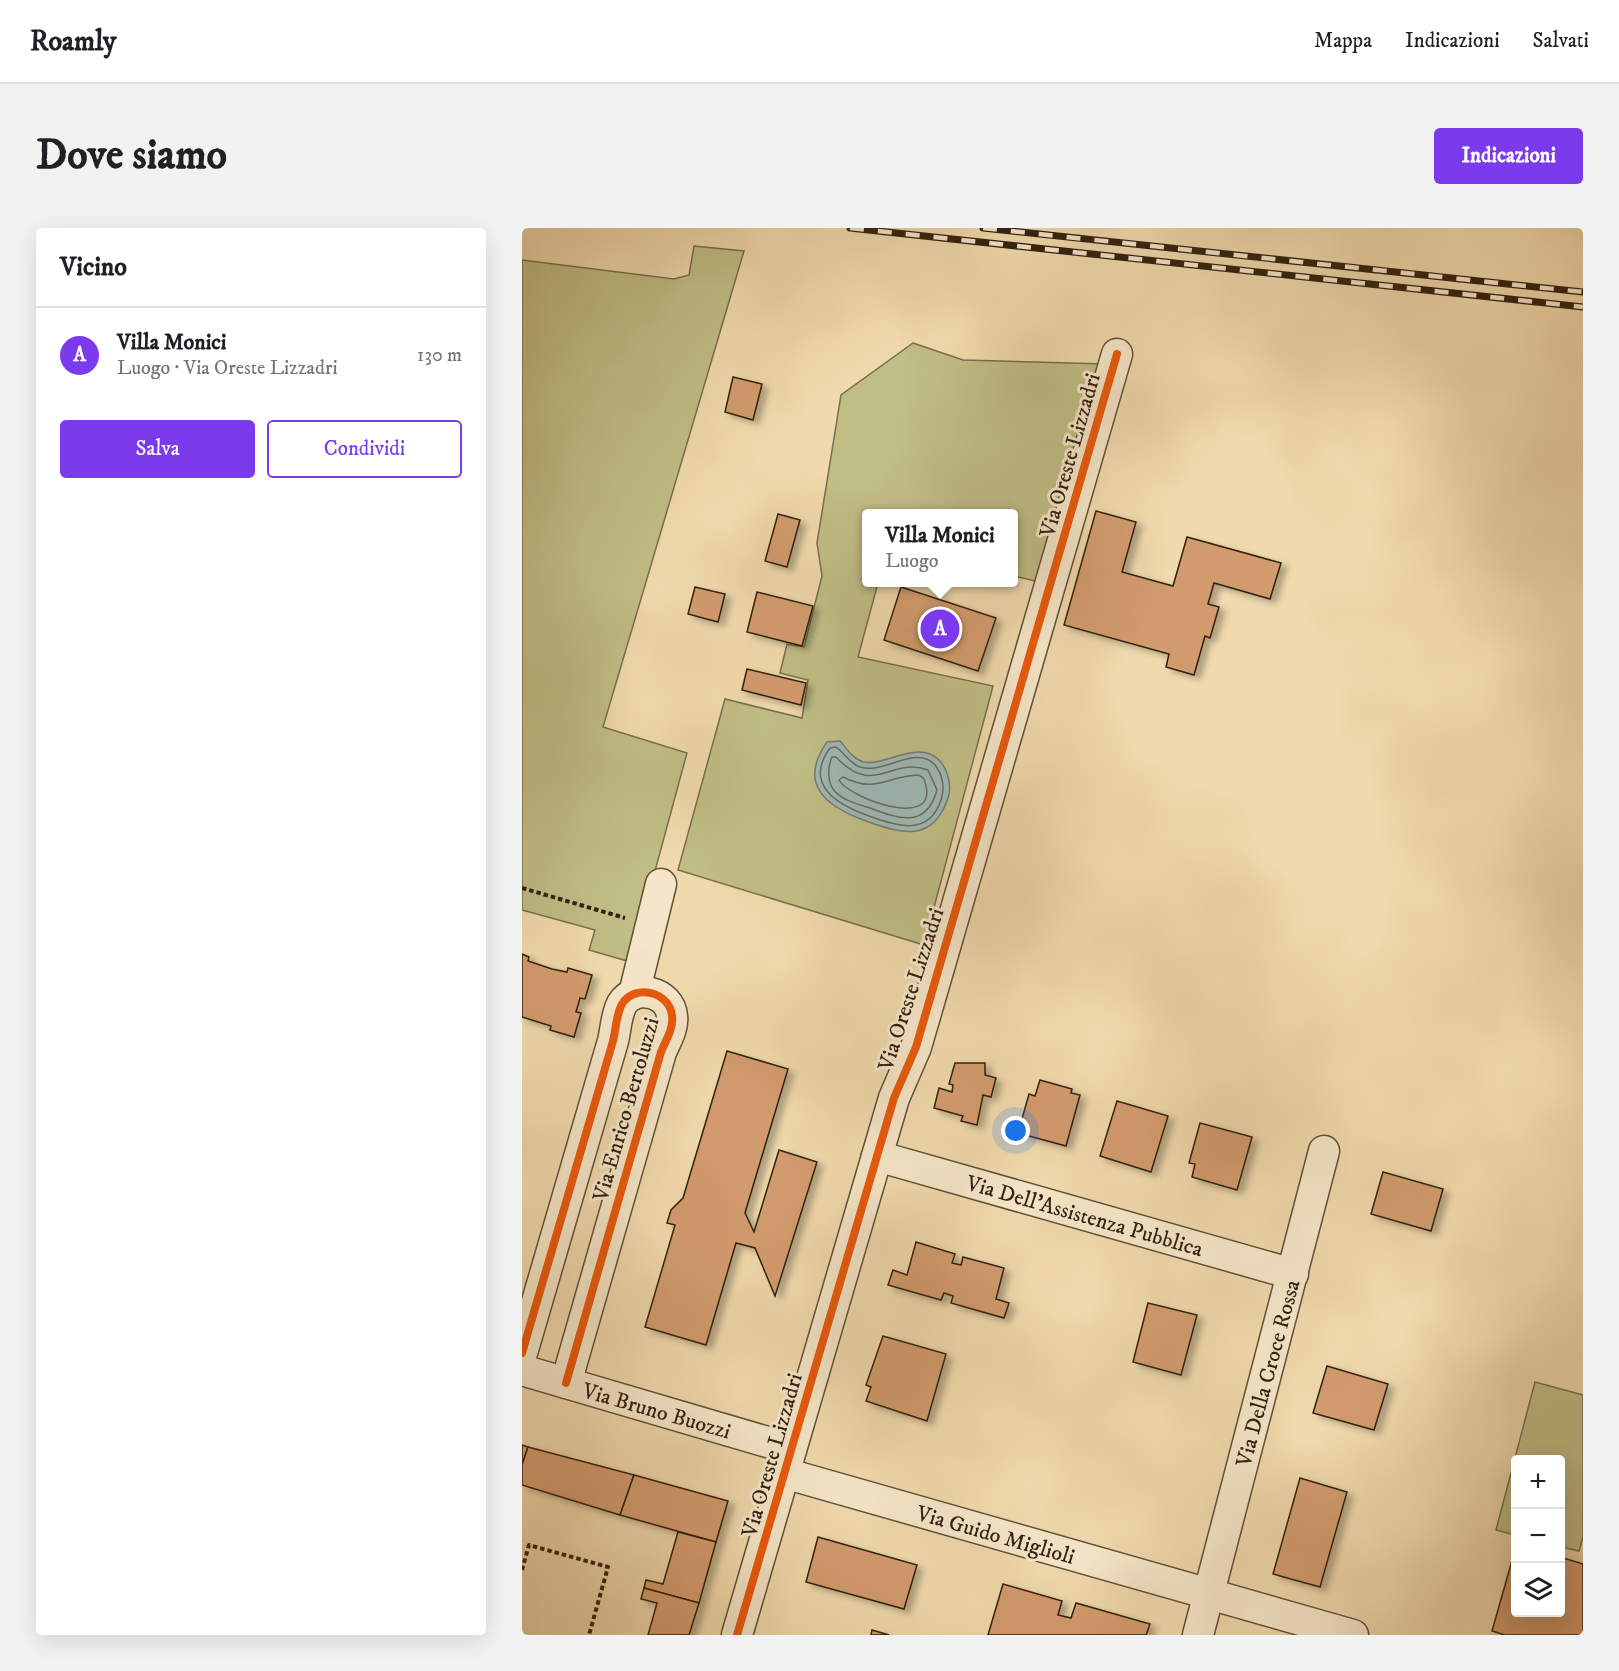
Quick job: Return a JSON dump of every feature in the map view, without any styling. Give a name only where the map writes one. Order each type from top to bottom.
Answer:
[{"type":"street","name":"Via Oreste Lizzadri","points":[[737,1635],[896,1091],[915,1047],[1117,354]]},
{"type":"street","points":[[634,994],[661,884]]},
{"type":"street","name":"Via Enrico Bertoluzzi","points":[[522,1353],[613,1041],[618,1015],[623,1002],[634,994],[651,992],[661,996],[669,1005],[672,1024],[661,1052],[566,1383]]},
{"type":"street","name":"Via Della Croce Rossa","points":[[1198,1635],[1324,1151]]},
{"type":"street","name":"Via Dell'Assistenza Pubblica","points":[[877,1156],[1293,1274]]},
{"type":"street","name":"Via Bruno Buozzi","points":[[522,1370],[566,1383],[788,1461]]},
{"type":"street","name":"Via Guido Miglioli","points":[[788,1461],[1209,1596],[1353,1635]]},
{"type":"path","points":[[522,888],[651,925]]},
{"type":"path","points":[[522,1570],[529,1545],[608,1567],[589,1635]]},
{"type":"shaded area","points":[[694,246],[744,251],[603,727],[687,753],[652,882],[634,963],[589,950],[595,930],[522,910],[522,260],[674,279],[689,275]]},
{"type":"shaded area","points":[[913,343],[963,360],[1105,364],[1040,582],[1018,577],[1018,509],[862,509],[862,587],[877,587],[858,657],[993,686],[924,945],[678,870],[725,699],[802,718],[808,680],[780,673],[787,644],[804,647],[822,576],[817,543],[841,395]]},
{"type":"shaded area","points":[[1535,1382],[1583,1395],[1583,1537],[1579,1551],[1565,1548],[1565,1455],[1516,1455]]},
{"type":"shaded area","points":[[1511,1473],[1511,1534],[1496,1530]]},
{"type":"water","points":[[840,741],[854,756],[864,762],[873,762],[912,752],[931,754],[939,760],[947,773],[950,789],[942,812],[925,828],[904,831],[866,821],[839,809],[821,792],[816,782],[815,771],[818,757],[827,742]]},
{"type":"building","points":[[733,377],[762,384],[753,420],[725,412]]},
{"type":"building","points":[[1096,511],[1136,522],[1122,572],[1173,586],[1187,537],[1281,563],[1270,599],[1214,583],[1208,604],[1219,607],[1210,638],[1205,636],[1194,675],[1166,667],[1169,654],[1064,625]]},
{"type":"building","points":[[778,514],[800,520],[787,567],[765,561]]},
{"type":"building","points":[[695,587],[725,594],[718,622],[688,614]]},
{"type":"building","points":[[901,587],[996,618],[978,671],[884,640]]},
{"type":"building","points":[[757,592],[813,606],[802,646],[747,632]]},
{"type":"building","points":[[747,669],[806,683],[801,705],[742,690]]},
{"type":"building","points":[[522,954],[529,957],[528,961],[552,969],[567,972],[568,968],[592,975],[585,999],[580,998],[576,1012],[581,1013],[574,1037],[550,1030],[551,1026],[522,1017]]},
{"type":"building","points":[[727,1051],[788,1069],[745,1213],[754,1232],[779,1150],[817,1162],[775,1296],[755,1248],[736,1243],[706,1345],[645,1327],[675,1225],[667,1223],[671,1210],[683,1198]]},
{"type":"building","points":[[955,1063],[985,1063],[985,1075],[996,1078],[991,1097],[983,1095],[977,1125],[961,1121],[963,1116],[934,1108],[939,1088],[952,1092],[953,1085],[949,1084]]},
{"type":"building","points":[[1040,1080],[1072,1089],[1071,1093],[1080,1095],[1066,1146],[1018,1133],[1029,1094],[1035,1096]]},
{"type":"building","points":[[1117,1101],[1168,1116],[1151,1172],[1100,1156]]},
{"type":"building","points":[[1200,1123],[1252,1137],[1237,1190],[1192,1177],[1195,1164],[1189,1163]]},
{"type":"building","points":[[1383,1172],[1443,1189],[1431,1231],[1371,1214]]},
{"type":"building","points":[[916,1242],[955,1254],[952,1263],[961,1265],[963,1257],[1004,1268],[996,1299],[1009,1303],[1004,1318],[951,1303],[953,1296],[944,1293],[941,1300],[888,1285],[893,1270],[907,1275]]},
{"type":"building","points":[[1148,1303],[1197,1315],[1181,1375],[1133,1362]]},
{"type":"building","points":[[883,1336],[946,1354],[927,1421],[866,1401],[871,1387],[866,1385]]},
{"type":"building","points":[[1327,1366],[1388,1384],[1374,1430],[1313,1413]]},
{"type":"building","points":[[522,1445],[528,1447],[522,1465]]},
{"type":"building","points":[[528,1447],[634,1475],[620,1515],[522,1485],[522,1465]]},
{"type":"building","points":[[634,1475],[728,1501],[716,1542],[620,1515]]},
{"type":"building","points":[[1300,1478],[1347,1492],[1320,1587],[1273,1574]]},
{"type":"building","points":[[678,1532],[716,1542],[699,1603],[644,1588],[646,1580],[663,1584]]},
{"type":"building","points":[[818,1537],[917,1565],[904,1609],[806,1582]]},
{"type":"building","points":[[1565,1559],[1583,1564],[1583,1635],[1505,1635],[1492,1631],[1511,1564],[1511,1617],[1565,1617]]},
{"type":"building","points":[[1003,1584],[1062,1601],[1058,1615],[1071,1618],[1076,1603],[1150,1624],[1146,1635],[988,1635]]},
{"type":"building","points":[[644,1588],[699,1603],[689,1635],[648,1635],[657,1603],[641,1599]]},
{"type":"building","points":[[872,1630],[889,1635],[871,1635]]},
{"type":"railway","points":[[850,228],[1583,307]]},
{"type":"railway","points":[[983,228],[1583,292]]},
{"type":"cycle path","points":[[737,1635],[894,1098],[916,1047],[1117,354]]},
{"type":"cycle path","points":[[522,1353],[613,1041],[620,1008],[628,998],[635,994],[651,993],[659,996],[670,1008],[672,1025],[661,1052],[566,1383]]},
{"type":"place","name":"Villa Monici","points":[[940,629]]}]
